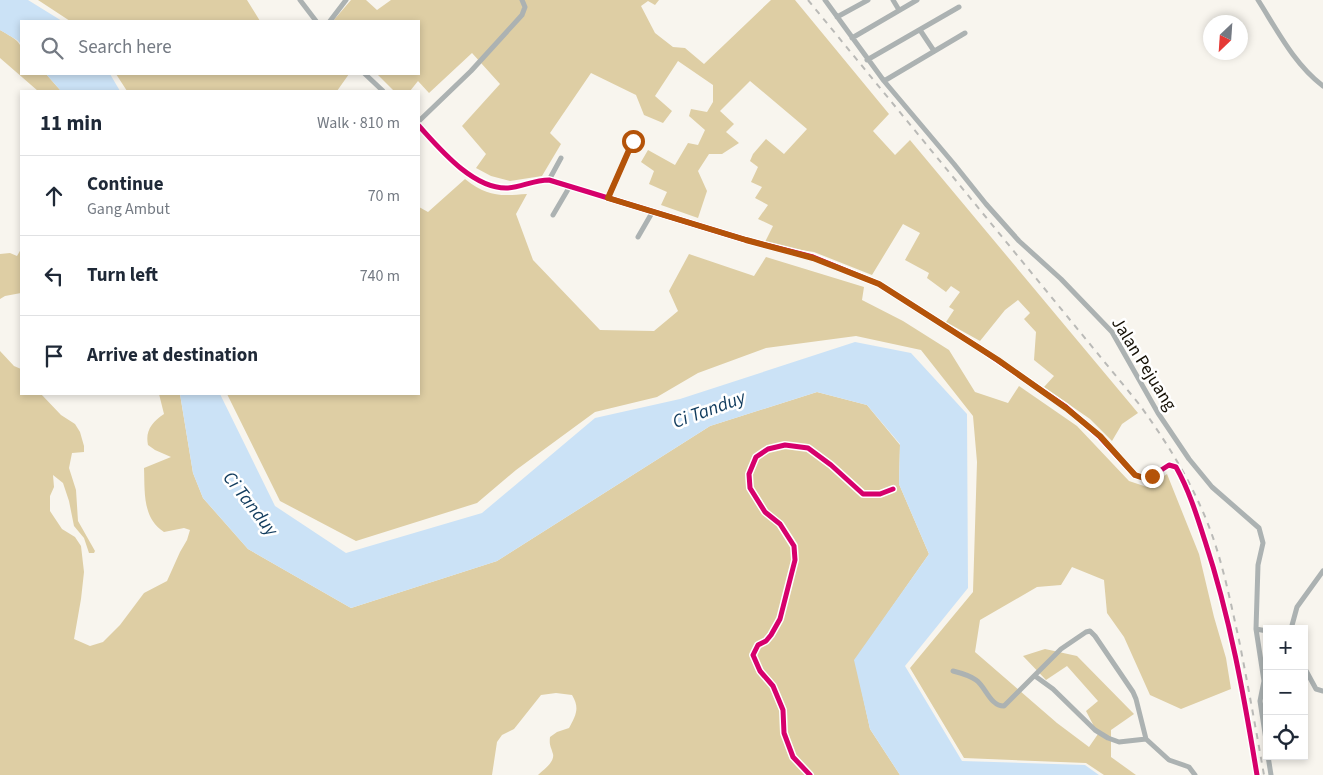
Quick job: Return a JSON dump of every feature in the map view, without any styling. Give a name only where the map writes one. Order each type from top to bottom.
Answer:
[{"type":"street","points":[[300,0],[315,20]]},
{"type":"street","points":[[331,20],[346,0]]},
{"type":"street","points":[[420,120],[471,71],[522,16],[526,7],[522,0]]},
{"type":"street","name":"Jalan Pejuang","points":[[824,0],[884,81],[986,204],[1019,240],[1061,279],[1112,332],[1158,413],[1189,459],[1212,487],[1259,528],[1263,543],[1258,565],[1256,629],[1264,681],[1260,700],[1263,720]]},
{"type":"street","points":[[838,17],[868,0]]},
{"type":"street","points":[[893,0],[899,10]]},
{"type":"street","points":[[852,38],[916,0]]},
{"type":"street","points":[[1258,0],[1296,60],[1323,86]]},
{"type":"street","points":[[868,60],[959,7]]},
{"type":"street","points":[[920,30],[934,51]]},
{"type":"street","points":[[884,81],[965,33]]},
{"type":"street","points":[[366,75],[382,90]]},
{"type":"street","points":[[420,127],[445,153],[482,182],[495,187],[508,188],[535,180],[549,180],[746,240],[813,258],[879,284],[985,352],[1066,408],[1100,436],[1135,475],[1144,478],[1152,476],[1169,465],[1176,467],[1196,511],[1217,576],[1237,665],[1257,775]]},
{"type":"street","points":[[608,198],[633,141]]},
{"type":"street","points":[[549,180],[561,158]]},
{"type":"street","points":[[553,215],[570,186]]},
{"type":"street","points":[[638,237],[653,211]]},
{"type":"street","points":[[810,775],[793,757],[784,733],[783,710],[773,686],[760,671],[753,655],[758,645],[766,641],[771,635],[780,619],[796,560],[794,546],[780,524],[765,512],[750,488],[749,474],[756,457],[768,449],[785,445],[808,448],[831,465],[863,494],[880,494],[893,489]]},
{"type":"street","points":[[1292,625],[1297,607],[1323,571]]},
{"type":"street","points":[[1256,629],[1263,630]]},
{"type":"street","points":[[953,671],[976,680],[996,704],[1003,707],[1061,649],[1090,631],[1133,692],[1146,739],[1169,760],[1189,767],[1195,775]]},
{"type":"street","points":[[1306,670],[1316,689],[1323,691]]},
{"type":"street","points":[[1035,676],[1053,689],[1095,730],[1108,738],[1119,742],[1146,739]]},
{"type":"street","points":[[1268,760],[1270,774]]},
{"type":"shaded area","points":[[38,0],[247,0],[259,20],[68,20]]},
{"type":"shaded area","points":[[351,0],[366,0],[377,10],[391,0],[659,0],[655,5],[648,1],[641,6],[655,33],[673,47],[685,48],[704,64],[771,0],[795,0],[889,114],[873,131],[895,155],[910,140],[1138,413],[1122,424],[1112,441],[1090,419],[1044,387],[1054,376],[1034,360],[1036,332],[1024,319],[1030,313],[1018,300],[1005,310],[980,341],[946,322],[954,310],[949,307],[960,292],[951,286],[946,292],[927,278],[929,273],[905,260],[920,233],[903,224],[872,275],[814,252],[765,242],[773,226],[758,219],[768,205],[755,198],[762,187],[751,182],[758,167],[750,161],[753,154],[766,139],[784,154],[807,129],[750,81],[720,111],[734,124],[726,132],[739,143],[722,154],[709,154],[698,171],[707,191],[698,218],[661,205],[667,192],[649,184],[654,171],[641,162],[648,150],[675,165],[688,143],[698,145],[705,130],[689,116],[691,109],[707,112],[713,102],[713,85],[678,61],[655,96],[672,111],[663,123],[644,115],[636,95],[591,73],[550,133],[561,144],[542,176],[510,181],[491,176],[476,168],[486,154],[462,126],[500,84],[472,53],[429,93],[418,81],[411,90],[393,90],[378,75],[420,75],[420,20],[334,20]]},
{"type":"shaded area","points":[[0,30],[15,39],[20,44],[20,75],[47,75],[60,90],[37,90],[0,58]]},
{"type":"shaded area","points":[[117,75],[348,75],[338,90],[126,90]]},
{"type":"shaded area","points":[[465,179],[480,189],[494,194],[527,194],[516,214],[533,260],[600,330],[654,331],[678,311],[669,291],[689,254],[754,276],[766,257],[864,287],[862,300],[903,321],[949,350],[975,392],[1008,403],[1019,386],[1077,426],[1129,481],[1147,487],[1167,474],[1199,554],[1226,658],[1231,689],[1181,709],[1150,695],[1124,637],[1107,613],[1104,580],[1072,567],[1061,585],[1037,587],[980,620],[975,652],[1057,723],[1089,747],[1098,734],[1086,711],[1098,701],[1067,666],[1046,680],[1023,656],[1045,649],[1077,656],[1134,714],[1111,730],[1111,757],[1136,775],[1104,775],[1086,763],[964,758],[910,668],[973,592],[977,462],[973,416],[921,350],[856,336],[766,348],[698,373],[657,397],[595,412],[516,470],[477,503],[356,541],[280,501],[227,395],[420,395],[420,208],[428,212]]},
{"type":"shaded area","points":[[20,251],[20,293],[0,299],[0,254],[10,253],[17,256]]},
{"type":"shaded area","points":[[0,351],[14,366],[20,369],[20,395],[42,395],[61,415],[75,424],[80,432],[84,452],[72,453],[69,468],[76,490],[78,521],[95,551],[94,553],[89,553],[84,538],[74,526],[63,483],[53,475],[54,487],[50,496],[50,511],[62,529],[75,537],[81,546],[84,572],[74,639],[90,646],[103,642],[120,625],[144,593],[167,581],[190,530],[184,528],[164,532],[157,526],[148,512],[144,468],[171,457],[155,450],[148,445],[147,440],[150,427],[164,414],[159,395],[180,395],[193,473],[203,498],[248,549],[351,608],[497,561],[710,426],[817,392],[867,405],[900,445],[899,484],[929,554],[855,660],[870,729],[900,775],[538,775],[548,766],[553,757],[550,737],[557,732],[569,728],[576,712],[576,704],[572,695],[556,693],[541,695],[514,729],[502,735],[497,742],[492,775],[0,775]]},
{"type":"water","points":[[0,0],[28,0],[60,20],[20,20],[20,43],[0,30]]},
{"type":"water","points":[[47,75],[111,75],[119,90],[60,90]]},
{"type":"water","name":"Ci Tanduy","points":[[855,342],[911,353],[967,414],[968,588],[905,666],[962,761],[1085,765],[1099,775],[900,775],[870,729],[854,660],[929,554],[899,484],[900,444],[867,405],[817,392],[710,426],[497,561],[351,608],[248,549],[203,498],[193,473],[180,395],[220,395],[275,506],[346,553],[482,513],[595,418],[680,399]]},
{"type":"railway","points":[[808,0],[1139,404],[1176,460],[1206,519],[1221,564],[1239,640],[1264,775]]},
{"type":"cycle path","points":[[420,127],[458,166],[481,182],[493,186],[511,188],[549,180],[746,240],[813,257],[879,284],[978,347],[1066,407],[1100,437],[1135,475],[1144,478],[1152,476],[1169,465],[1176,467],[1196,513],[1222,599],[1241,686],[1257,775]]},
{"type":"cycle path","points":[[810,775],[793,757],[784,733],[783,710],[773,686],[760,671],[753,655],[758,645],[766,641],[771,635],[780,619],[795,560],[794,546],[780,524],[765,512],[750,488],[749,474],[756,457],[768,449],[785,445],[808,448],[831,465],[863,494],[880,494],[893,489]]},
{"type":"route","points":[[633,141],[608,198],[786,252],[813,258],[879,284],[998,360],[1066,408],[1100,436],[1135,475],[1144,478],[1152,476]]}]
